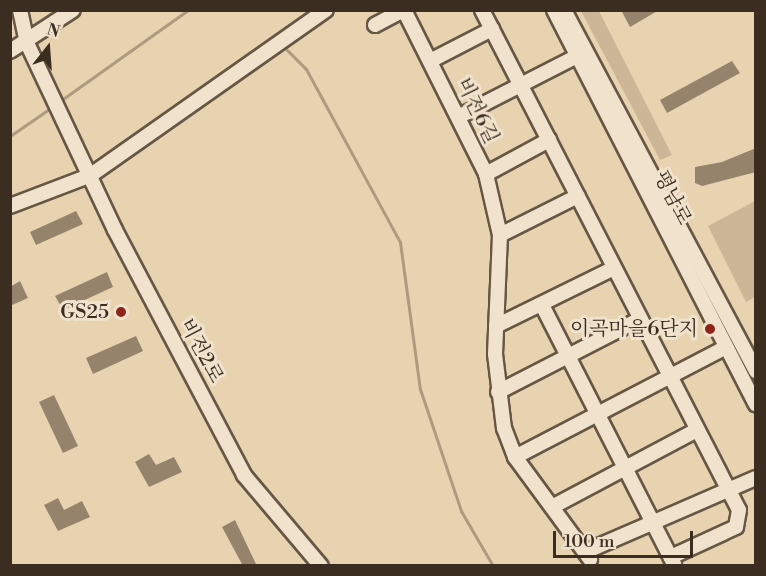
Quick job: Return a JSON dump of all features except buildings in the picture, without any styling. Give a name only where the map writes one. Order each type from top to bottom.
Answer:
[{"type":"street","points":[[20,10],[27,43]]},
{"type":"street","points":[[10,51],[27,43],[73,10]]},
{"type":"street","points":[[10,206],[91,175],[326,10]]},
{"type":"street","points":[[375,25],[403,10]]},
{"type":"street","name":"비전6길","points":[[403,10],[460,116],[486,174],[500,235],[496,326],[498,392],[504,428],[515,457],[552,507],[589,555],[653,522],[756,478]]},
{"type":"street","points":[[482,10],[739,510],[736,527],[673,561],[542,305]]},
{"type":"street","name":"평남로","points":[[554,10],[581,54],[756,404]]},
{"type":"street","points":[[564,10],[581,54],[756,372]]},
{"type":"street","points":[[430,61],[492,29]]},
{"type":"street","name":"비전2로","points":[[27,43],[115,230],[244,475],[321,566]]},
{"type":"street","points":[[460,116],[581,54]]},
{"type":"street","points":[[486,174],[549,140]]},
{"type":"street","points":[[500,235],[578,196]]},
{"type":"street","points":[[496,326],[614,268]]},
{"type":"street","points":[[498,392],[640,319]]},
{"type":"street","points":[[515,457],[726,346]]},
{"type":"street","points":[[552,507],[697,430]]},
{"type":"shaded area","points":[[581,11],[599,11],[672,155],[660,160]]},
{"type":"shaded area","points":[[755,201],[755,297],[746,302],[708,226]]},
{"type":"waterway","points":[[60,101],[188,10]]},
{"type":"waterway","points":[[287,50],[306,69],[400,242],[420,389],[461,511],[493,566]]},
{"type":"waterway","points":[[10,136],[52,107]]},
{"type":"place","name":"GS25","points":[[121,312]]},
{"type":"place","name":"이곡마을6단지","points":[[710,329]]}]
